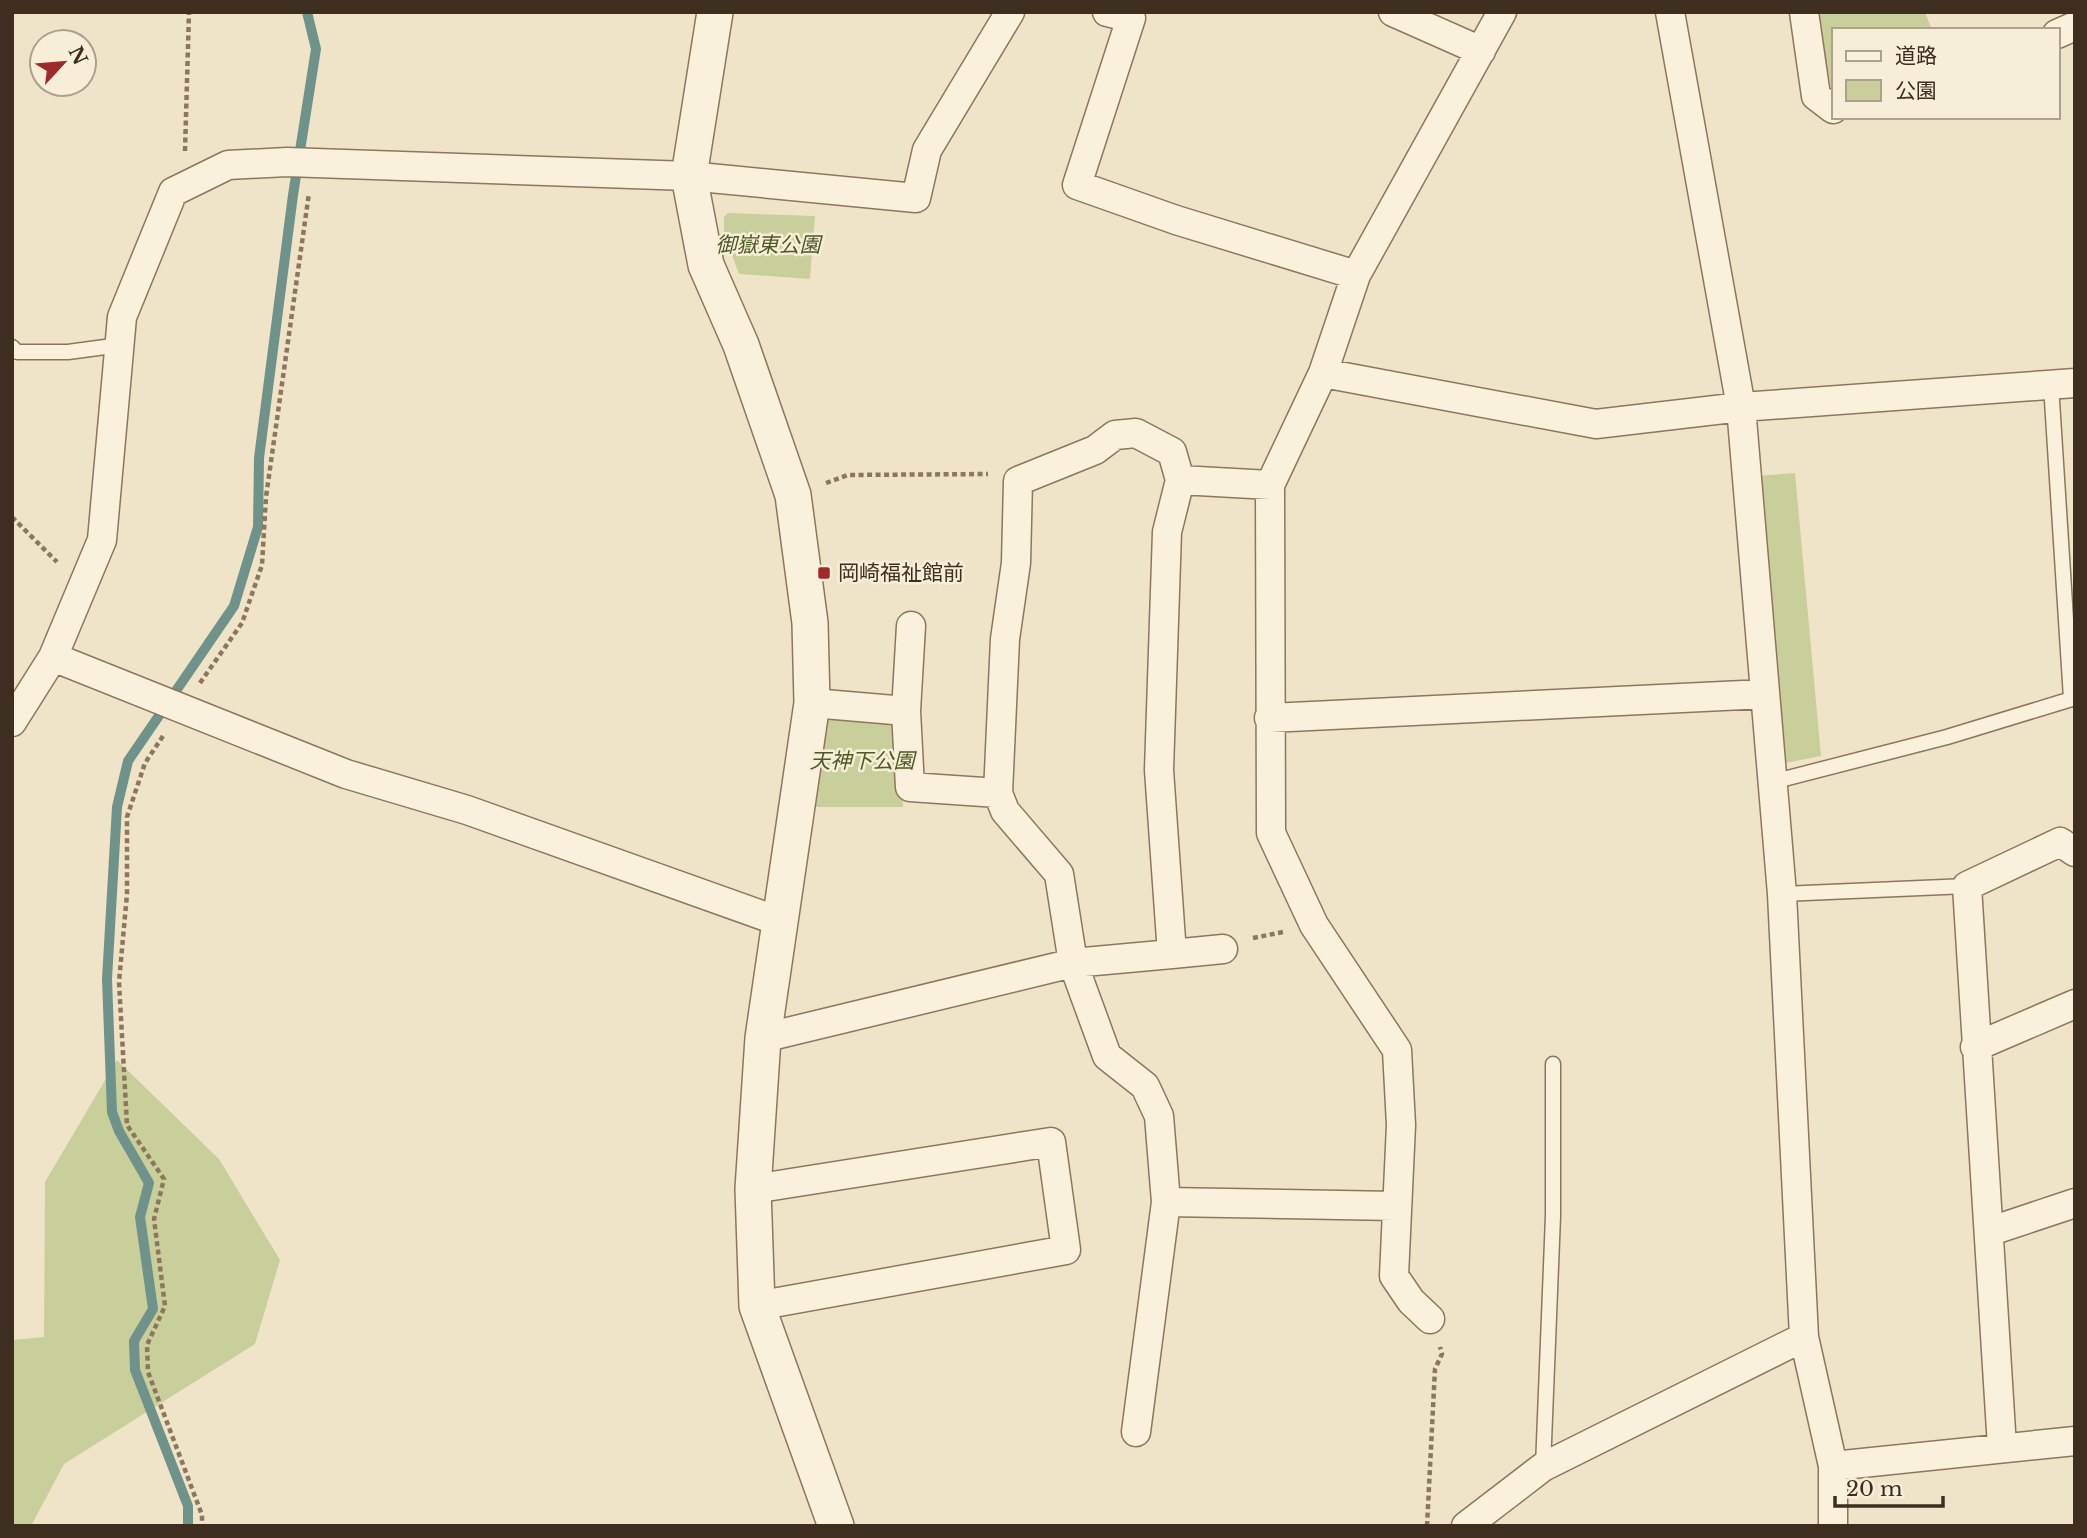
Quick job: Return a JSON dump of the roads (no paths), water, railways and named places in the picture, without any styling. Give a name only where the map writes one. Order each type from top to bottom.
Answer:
[{"type":"street","points":[[715,12],[689,176],[706,265],[741,345],[793,495],[810,623],[812,703],[763,1038],[753,1189],[757,1306],[836,1526]]},
{"type":"street","points":[[12,722],[53,657],[102,540],[122,317],[173,192],[228,165],[313,163],[689,176],[916,198],[927,150],[1010,12]]},
{"type":"street","points":[[1107,12],[1131,18],[1077,185],[1356,275]]},
{"type":"street","points":[[1393,12],[1480,51]]},
{"type":"street","points":[[1430,1319],[1411,1301],[1394,1276],[1395,1206],[1401,1125],[1397,1050],[1314,925],[1271,833],[1270,485],[1323,373],[1356,275],[1502,12]]},
{"type":"street","points":[[1670,12],[1741,407],[1782,894],[1804,1337],[1833,1466],[1833,1526]]},
{"type":"street","points":[[1804,12],[1816,96],[1832,108]]},
{"type":"street","points":[[2059,33],[2075,26]]},
{"type":"street","points":[[1323,373],[1597,424],[1741,407],[2063,384]]},
{"type":"street","points":[[1136,1432],[1166,1202],[1159,1116],[1145,1086],[1107,1056],[1073,963],[1059,874],[1005,811],[998,793],[1005,639],[1016,563],[1018,481],[1095,450],[1115,435],[1136,433],[1172,452],[1180,480],[1167,532],[1159,771],[1172,954]]},
{"type":"street","points":[[1180,480],[1270,485]]},
{"type":"street","points":[[911,626],[906,711],[910,787],[998,793]]},
{"type":"street","points":[[53,657],[346,774],[467,810],[781,922]]},
{"type":"street","points":[[1269,718],[1765,694]]},
{"type":"street","points":[[812,703],[906,711]]},
{"type":"street","points":[[2002,1447],[1991,1231],[1975,1047],[1967,886],[2060,842],[2075,852]]},
{"type":"street","points":[[763,1038],[1073,963],[1223,949]]},
{"type":"street","points":[[1975,1047],[2075,1004]]},
{"type":"street","points":[[753,1189],[1051,1142],[1066,1250],[757,1306]]},
{"type":"street","points":[[1166,1202],[1395,1206]]},
{"type":"street","points":[[1991,1231],[2075,1203]]},
{"type":"street","points":[[1471,1524],[1543,1467],[1804,1337]]},
{"type":"street","points":[[1833,1466],[2075,1441]]},
{"type":"lane","points":[[12,347],[18,352],[68,352],[120,345]]},
{"type":"lane","points":[[1772,782],[1947,737],[2073,698],[2063,384]]},
{"type":"lane","points":[[1782,894],[1967,886]]},
{"type":"lane","points":[[1543,1467],[1553,1216],[1553,1064]]},
{"type":"waterway","points":[[188,1526],[188,1506],[135,1370],[134,1341],[153,1309],[140,1217],[149,1183],[119,1131],[112,1112],[107,979],[117,807],[128,761],[234,606],[258,527],[259,458],[293,195],[316,49],[307,12]]},
{"type":"place","name":"岡崎福祉館前","points":[[824,573]]},
{"type":"park label","name":"御嶽東公園","points":[[768,245]]},
{"type":"park label","name":"天神下公園","points":[[862,761]]}]
